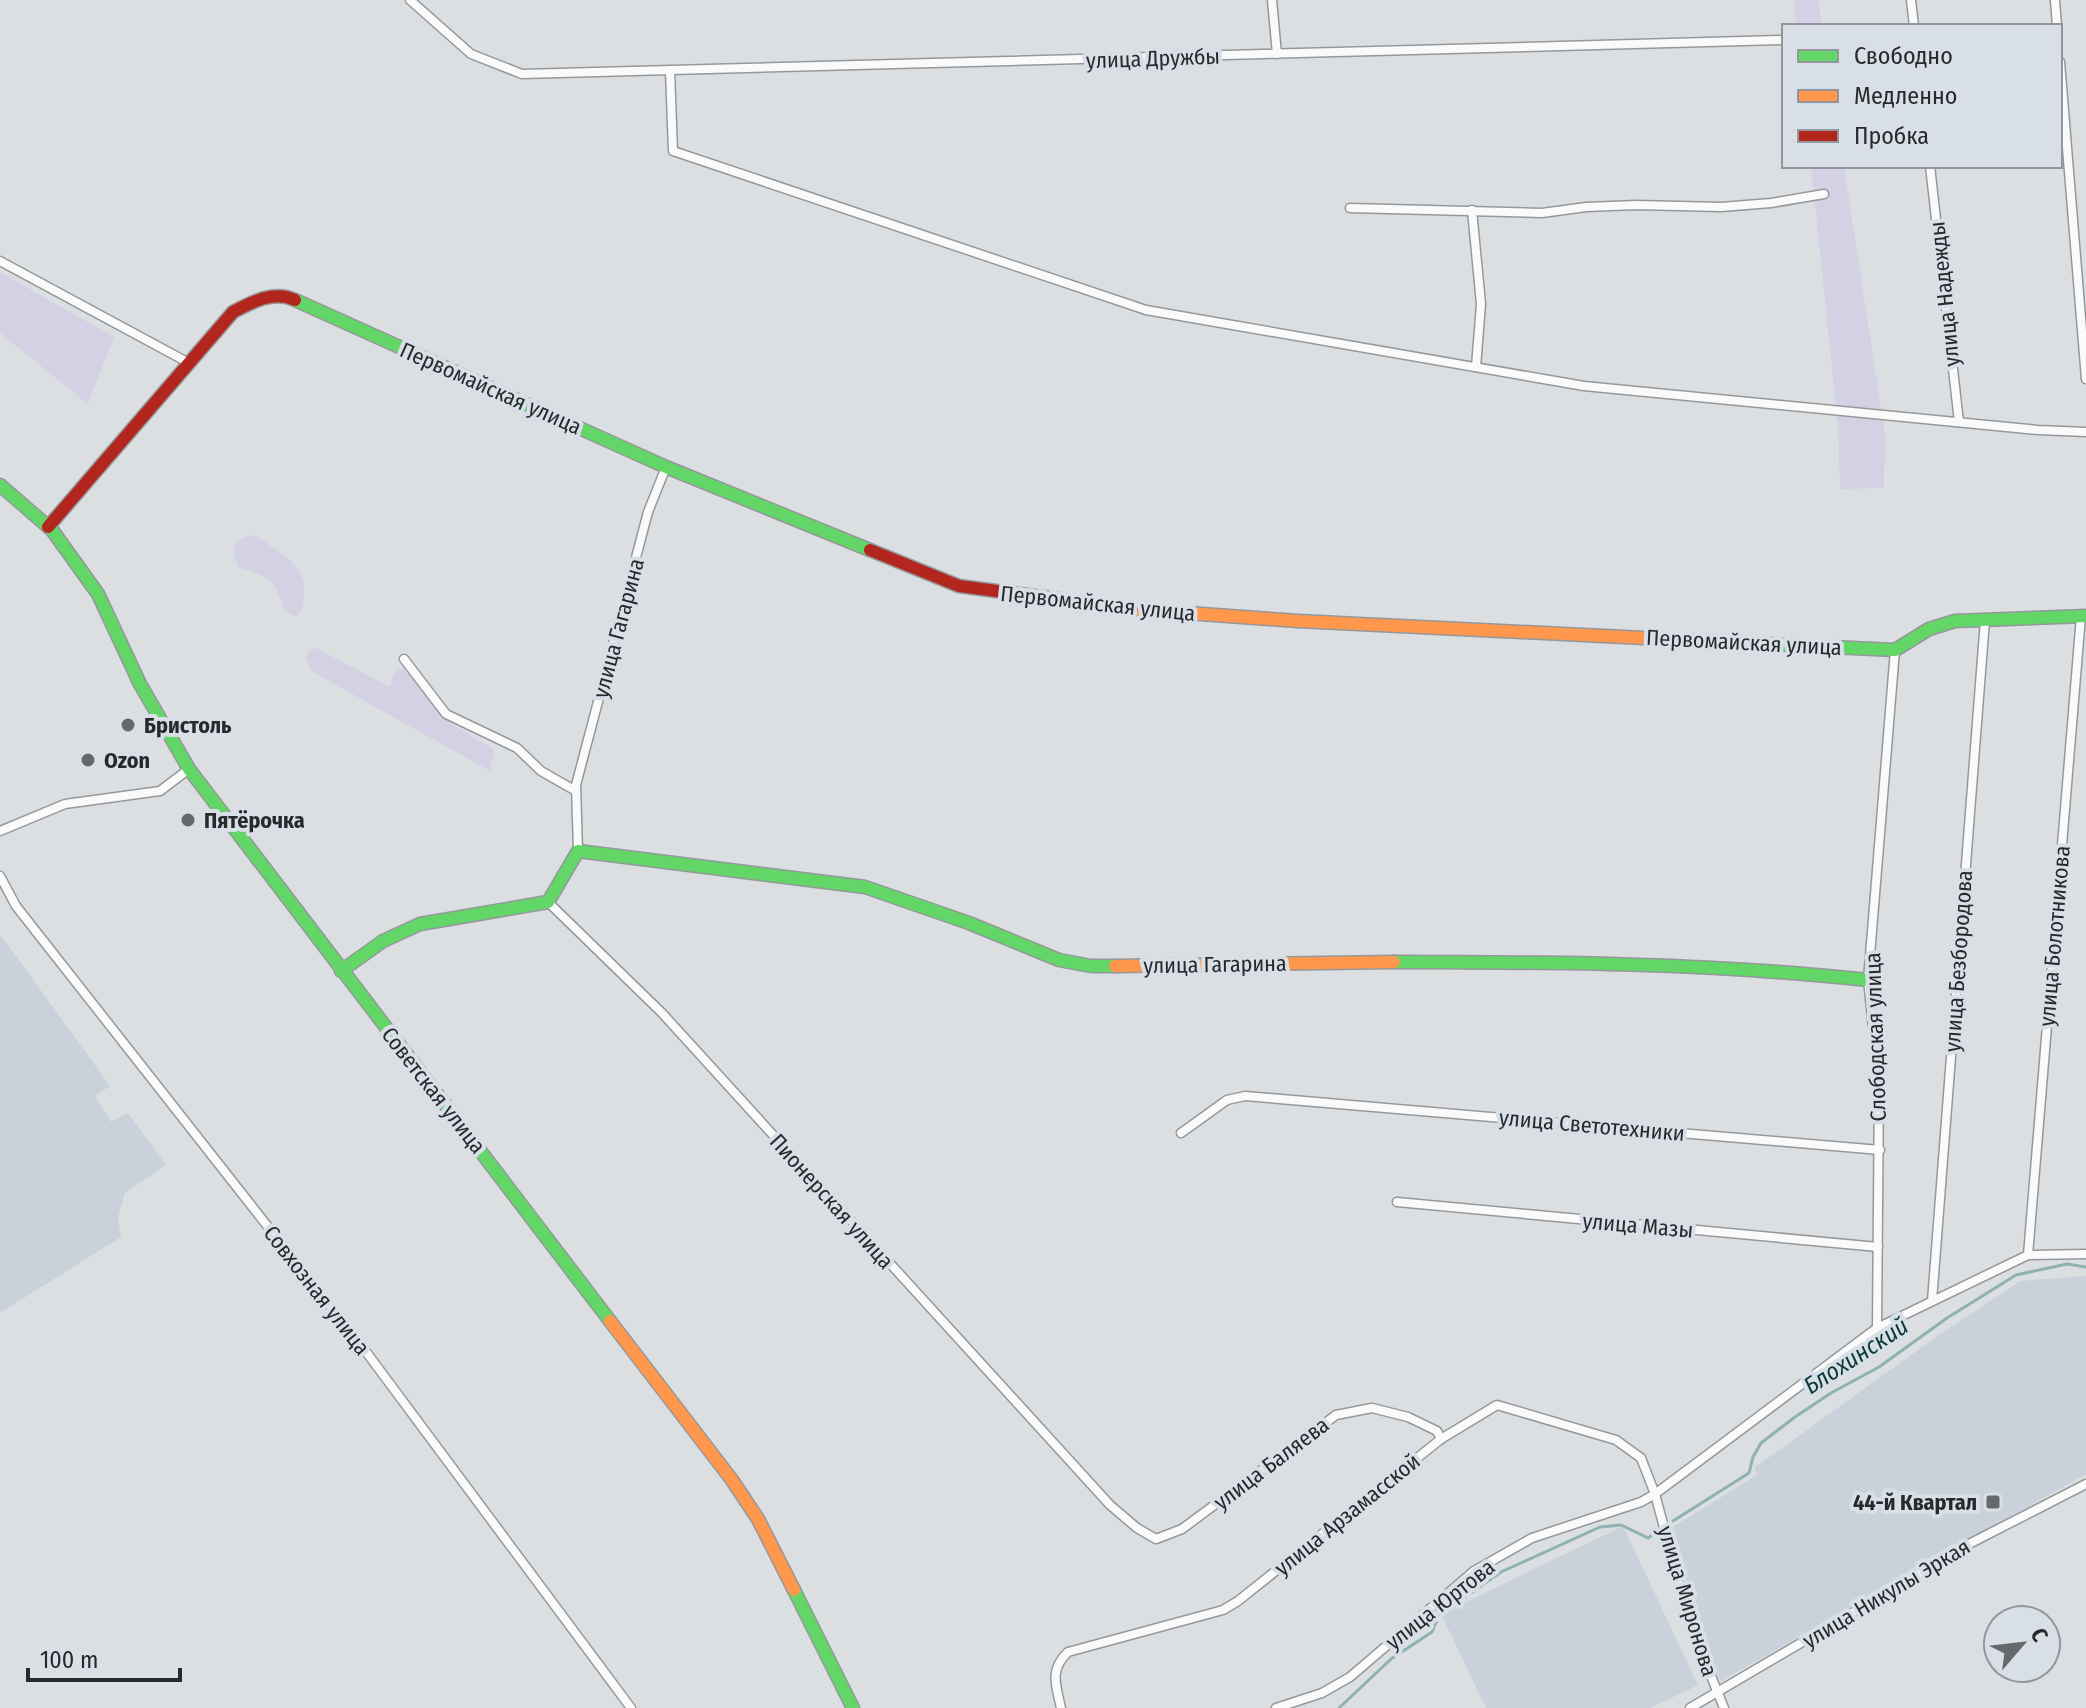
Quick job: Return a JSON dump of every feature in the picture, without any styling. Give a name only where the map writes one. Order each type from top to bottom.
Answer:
[{"type":"street","name":"улица Дружбы","points":[[410,0],[471,54],[522,74],[1782,40]]},
{"type":"street","points":[[1272,0],[1277,54]]},
{"type":"street","points":[[1911,0],[1914,24]]},
{"type":"street","points":[[2055,0],[2057,24]]},
{"type":"street","points":[[670,71],[673,151],[1146,310],[1584,386],[2086,432]]},
{"type":"street","points":[[2062,86],[2086,379]]},
{"type":"street","name":"улица Надежды","points":[[1930,168],[1959,422]]},
{"type":"street","points":[[1350,208],[1542,213],[1623,205],[1721,207],[1824,194]]},
{"type":"street","points":[[1472,210],[1481,304],[1476,367]]},
{"type":"street","points":[[0,261],[189,363]]},
{"type":"street","name":"Первомайская улица","points":[[48,527],[233,312],[259,298],[287,296],[666,467],[959,586],[1101,608],[1895,650]]},
{"type":"street","name":"улица Гагарина","points":[[666,467],[648,512],[576,791],[578,851],[865,887],[969,923],[1059,960],[1091,966],[1375,961],[1644,964],[1806,972],[1868,980]]},
{"type":"street","name":"Советская улица","points":[[0,485],[48,527],[98,594],[140,684],[189,769],[732,1480],[758,1519],[853,1708]]},
{"type":"street","points":[[1895,650],[1929,629],[1955,621],[2083,616]]},
{"type":"street","name":"улица Болотникова","points":[[2028,1255],[2083,616]]},
{"type":"street","name":"улица Безбородова","points":[[1932,1301],[1985,620]]},
{"type":"street","name":"Слободская улица","points":[[1877,1328],[1879,1084],[1868,980],[1895,650]]},
{"type":"street","points":[[404,659],[446,714],[517,748],[541,771],[576,791]]},
{"type":"street","points":[[0,831],[65,804],[160,791],[189,769]]},
{"type":"street","points":[[341,971],[383,941],[420,924],[548,902],[578,851]]},
{"type":"street","name":"Совхозная улица","points":[[0,876],[16,906],[364,1349],[631,1708]]},
{"type":"street","name":"Пионерская улица","points":[[548,902],[662,1013],[1110,1505]]},
{"type":"street","name":"улица Светотехники","points":[[1181,1133],[1227,1100],[1245,1096],[1880,1150]]},
{"type":"street","name":"улица Мазы","points":[[1397,1202],[1878,1247]]},
{"type":"street","points":[[2028,1255],[2086,1254]]},
{"type":"street","name":"улица Юртова","points":[[1276,1708],[1322,1693],[1350,1677],[1474,1571],[1532,1538],[1641,1502],[1655,1494],[1877,1328],[2028,1255]]},
{"type":"street","name":"улица Арзамасской","points":[[1061,1708],[1055,1677],[1058,1661],[1068,1652],[1223,1610],[1441,1439],[1497,1405],[1616,1440],[1641,1458],[1655,1494]]},
{"type":"street","name":"улица Баляева","points":[[1110,1505],[1137,1528],[1156,1539],[1169,1536],[1336,1415],[1372,1408],[1408,1417],[1437,1431],[1441,1439]]},
{"type":"street","name":"улица Никулы Эркая","points":[[1690,1708],[1971,1543],[2086,1484]]},
{"type":"street","name":"улица Миронова","points":[[1655,1494],[1690,1624],[1724,1708]]},
{"type":"shaded area","points":[[1794,0],[1818,0],[1822,24],[1797,24]]},
{"type":"shaded area","points":[[1811,168],[1844,168],[1885,435],[1884,488],[1840,489],[1838,426]]},
{"type":"shaded area","points":[[0,272],[114,337],[88,404],[0,333]]},
{"type":"shaded area","points":[[255,535],[288,559],[302,577],[303,602],[298,617],[284,611],[278,592],[269,580],[238,567],[233,548],[242,538]]},
{"type":"shaded area","points":[[314,647],[390,687],[395,672],[403,668],[446,721],[494,749],[490,771],[311,671],[306,656]]},
{"type":"shaded area","points":[[0,934],[110,1086],[95,1096],[111,1122],[128,1113],[166,1165],[125,1193],[118,1218],[121,1237],[0,1313]]},
{"type":"shaded area","points":[[2086,1276],[2086,1474],[1721,1681],[1703,1643],[1671,1528],[1757,1475],[1754,1468],[1936,1337],[2020,1281]]},
{"type":"shaded area","points":[[1623,1526],[1698,1685],[1651,1708],[1486,1708],[1441,1614]]},
{"type":"waterway","name":"Блохинский","points":[[1673,1521],[1749,1473],[1761,1443],[1795,1417],[1879,1367],[1947,1318],[2016,1275],[2067,1264],[2086,1267]]},
{"type":"waterway","name":"Блохинский","points":[[1339,1708],[1391,1659],[1432,1632],[1439,1615],[1501,1572],[1600,1527],[1621,1525],[1648,1538],[1658,1531]]},
{"type":"traffic: fast","points":[[295,300],[666,467],[870,550]]},
{"type":"traffic: fast","points":[[0,485],[52,530],[98,594],[140,684],[189,769],[610,1321]]},
{"type":"traffic: fast","points":[[1664,639],[1895,650],[1929,629],[1955,621],[2086,616]]},
{"type":"traffic: fast","points":[[341,971],[383,941],[420,924],[548,902],[578,851],[865,887],[969,923],[1059,960],[1091,966],[1115,966]]},
{"type":"traffic: fast","points":[[1394,962],[1690,967],[1868,980]]},
{"type":"traffic: fast","points":[[794,1590],[853,1708]]},
{"type":"traffic: slow","points":[[1132,609],[1298,621],[1664,639]]},
{"type":"traffic: slow","points":[[1115,966],[1394,962]]},
{"type":"traffic: slow","points":[[610,1321],[732,1480],[758,1519],[794,1590]]},
{"type":"traffic: jam","points":[[48,527],[233,312],[271,297],[295,300]]},
{"type":"traffic: jam","points":[[870,550],[959,586],[1132,609]]},
{"type":"place","name":"Бристоль","points":[[128,725]]},
{"type":"place","name":"Ozon","points":[[88,760]]},
{"type":"place","name":"Пятёрочка","points":[[188,820]]},
{"type":"place","name":"44-й Квартал","points":[[1993,1502]]}]
